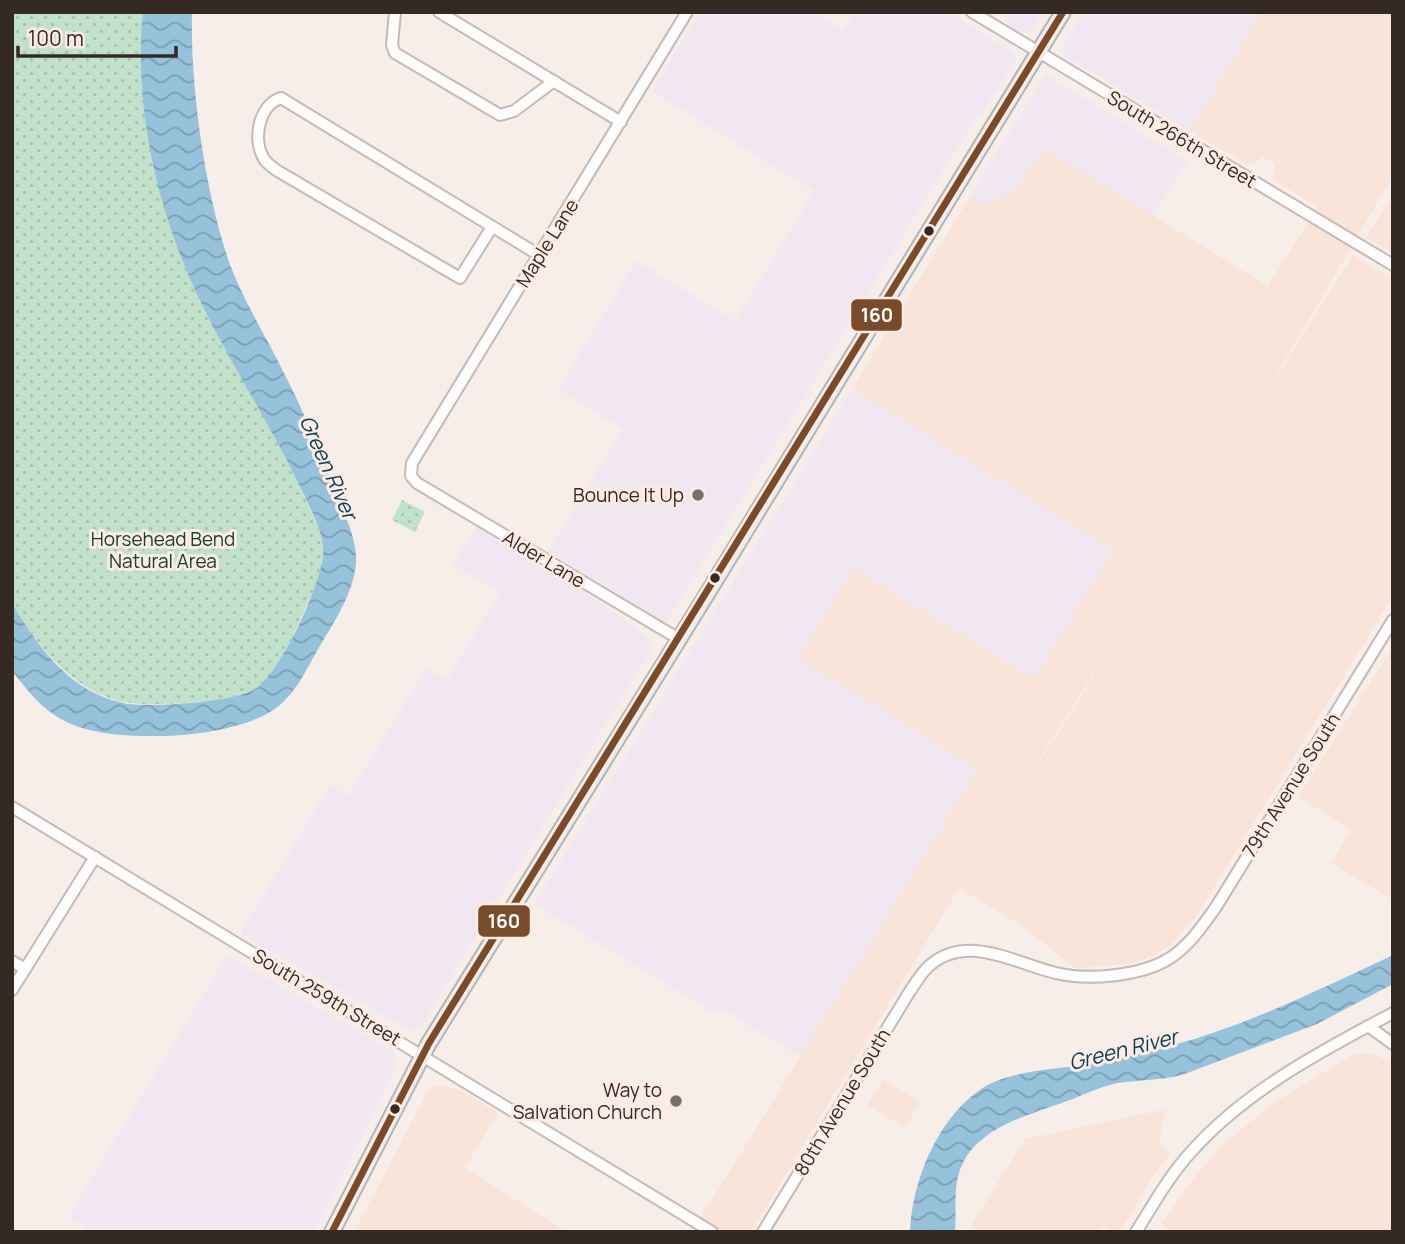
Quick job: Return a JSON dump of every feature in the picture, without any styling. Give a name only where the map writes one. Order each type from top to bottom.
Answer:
[{"type":"main road","points":[[332,1232],[422,1055],[1063,12]]},
{"type":"street","points":[[395,12],[392,45],[395,52],[500,115],[514,111],[554,81]]},
{"type":"street","points":[[439,12],[621,122]]},
{"type":"street","name":"Maple Lane","points":[[411,476],[412,463],[687,12]]},
{"type":"street","name":"South 266th Street","points":[[972,12],[1393,265]]},
{"type":"street","points":[[995,12],[995,26]]},
{"type":"street","points":[[492,227],[460,278],[276,170],[264,159],[258,143],[263,111],[272,101],[281,98],[539,255]]},
{"type":"street","name":"Alder Lane","points":[[411,476],[417,483],[679,639]]},
{"type":"street","name":"79th Avenue South","points":[[922,973],[937,960],[948,955],[973,950],[1003,956],[1072,977],[1120,974],[1156,965],[1169,958],[1185,946],[1216,907],[1393,620]]},
{"type":"street","name":"South 259th Street","points":[[12,807],[712,1232]]},
{"type":"street","points":[[12,990],[95,857]]},
{"type":"street","points":[[12,961],[25,969]]},
{"type":"street","name":"80th Avenue South","points":[[763,1232],[922,973]]},
{"type":"street","points":[[1136,1232],[1177,1169],[1220,1123],[1257,1093],[1393,1013]]},
{"type":"street","points":[[1368,1027],[1393,1044]]},
{"type":"shaded area","points":[[700,12],[813,12],[843,30],[855,12],[948,12],[1013,52],[1016,57],[1015,63],[981,115],[978,114],[666,623],[548,551],[622,429],[558,389],[636,261],[735,321],[814,191],[652,91]]},
{"type":"shaded area","points":[[1002,12],[1044,12],[1032,31],[1026,33],[1015,30],[1007,23]]},
{"type":"shaded area","points":[[1083,12],[1262,12],[1190,131],[1065,56],[1063,45]]},
{"type":"shaded area","points":[[1262,12],[1393,12],[1393,176],[1258,406],[1353,255],[1393,280],[1393,596],[1197,915],[1171,945],[1152,957],[1128,964],[1075,968],[1019,924],[959,888],[751,1232],[692,1232],[978,769],[798,658],[854,568],[1034,679],[1113,550],[852,389],[969,198],[979,205],[1014,193],[1043,148],[1268,286],[1318,207],[1275,181],[1275,164],[1262,157],[1256,163],[1247,164],[1190,131]],"holes":[[[1122,628],[1076,705],[1011,806]]]},
{"type":"shaded area","points":[[1045,74],[1187,161],[1153,216],[1014,193],[979,205],[969,198]]},
{"type":"shaded area","points":[[1393,194],[1393,253],[1366,238]]},
{"type":"shaded area","points":[[852,389],[1113,550],[1034,679],[855,568],[799,657],[978,769],[801,1057],[721,1008],[716,1014],[534,904]]},
{"type":"shaded area","points":[[476,526],[584,591],[646,635],[653,647],[421,1026],[409,1030],[240,934],[330,785],[348,796],[426,668],[447,680],[499,593],[453,564]]},
{"type":"shaded area","points":[[1393,647],[1393,896],[1388,897],[1331,863],[1351,830],[1298,797]]},
{"type":"shaded area","points":[[227,955],[393,1051],[397,1066],[314,1232],[91,1232],[68,1217]]},
{"type":"shaded area","points":[[1356,1053],[1370,1053],[1393,1063],[1393,1232],[1171,1232],[1161,1224],[1220,1147],[1270,1105]]},
{"type":"shaded area","points":[[883,1079],[920,1102],[905,1128],[867,1105]]},
{"type":"shaded area","points":[[431,1085],[462,1091],[498,1113],[465,1168],[567,1232],[354,1232]]},
{"type":"shaded area","points":[[1166,1109],[1159,1143],[1170,1154],[1154,1174],[1120,1232],[1113,1232],[1103,1226],[1099,1232],[972,1232],[972,1224],[1025,1139]]},
{"type":"green space","name":"Horsehead Bend Natural Area","points":[[12,12],[143,12],[144,76],[150,135],[162,193],[179,250],[202,305],[292,470],[320,532],[323,545],[318,579],[285,652],[266,680],[247,692],[190,703],[147,704],[118,701],[84,686],[70,675],[44,649],[12,603]]},
{"type":"green space","points":[[402,500],[425,512],[415,532],[392,520]]},
{"type":"water","points":[[143,12],[192,12],[196,105],[206,172],[220,234],[241,290],[317,446],[349,526],[356,553],[354,575],[346,600],[302,677],[280,705],[237,726],[168,736],[90,730],[67,722],[43,707],[12,671],[12,603],[52,660],[94,693],[122,703],[140,705],[215,700],[258,687],[278,663],[315,587],[323,548],[317,523],[302,491],[202,305],[173,236],[146,125],[142,87]]},
{"type":"water","points":[[1393,955],[1393,984],[1317,1024],[1182,1075],[1105,1086],[1023,1117],[995,1131],[971,1150],[963,1163],[956,1188],[955,1232],[910,1232],[916,1192],[930,1153],[952,1117],[981,1089],[1020,1074],[1125,1057],[1205,1036],[1287,1004]]},
{"type":"transit line","name":"160","points":[[332,1232],[429,1043],[1063,12]]},
{"type":"place","name":"Bounce It Up","points":[[698,495]]},
{"type":"place","name":"Way to Salvation Church","points":[[676,1101]]},
{"type":"water label","name":"Green River","points":[[329,467]]},
{"type":"water label","name":"Green River","points":[[1123,1049]]}]
